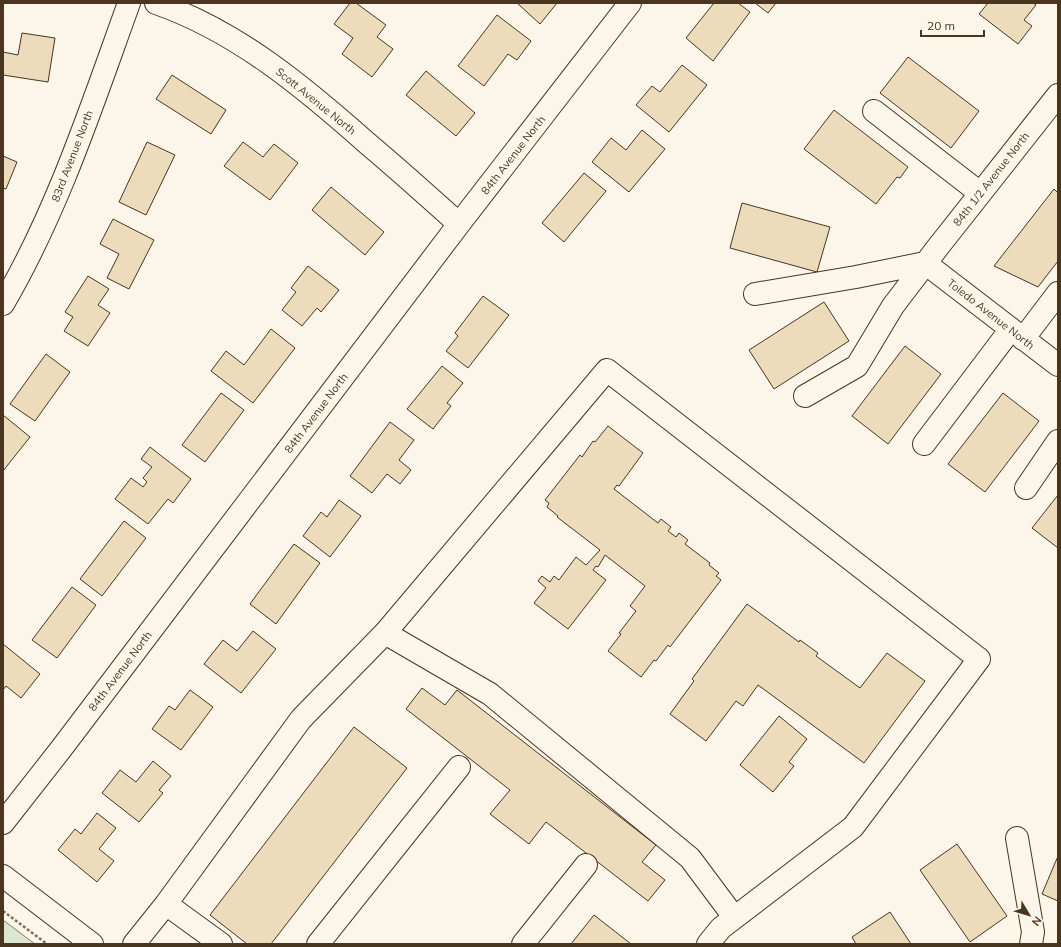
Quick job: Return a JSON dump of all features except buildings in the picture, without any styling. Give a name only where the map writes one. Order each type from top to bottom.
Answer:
[{"type":"street","name":"83rd Avenue North","points":[[3,304],[54,203],[90,111],[129,3]]},
{"type":"street","name":"Scott Avenue North","points":[[156,3],[201,23],[245,47],[288,75],[342,120],[459,224]]},
{"type":"street","name":"84th Avenue North","points":[[3,823],[61,749],[459,224],[630,3]]},
{"type":"street","name":"84th 1/2 Avenue North","points":[[806,396],[857,366],[893,306],[925,263],[1058,95]]},
{"type":"street","points":[[874,111],[980,193]]},
{"type":"street","points":[[755,294],[856,277],[925,263]]},
{"type":"street","name":"Toledo Avenue North","points":[[925,263],[1058,366]]},
{"type":"street","points":[[924,444],[1017,334],[1058,293]]},
{"type":"street","points":[[134,944],[166,904],[301,719],[385,633],[607,370],[979,659],[853,827],[720,928],[708,944]]},
{"type":"street","points":[[1026,488],[1058,441]]},
{"type":"street","points":[[385,633],[490,694],[690,858],[734,917]]},
{"type":"street","points":[[318,944],[459,767]]},
{"type":"street","points":[[1017,838],[1033,932],[1031,944]]},
{"type":"street","points":[[523,944],[586,865]]},
{"type":"street","points":[[3,876],[92,944]]},
{"type":"street","points":[[166,904],[221,944]]},
{"type":"path","points":[[3,912],[47,944]]},
{"type":"green space","points":[[3,920],[35,944],[3,944]]}]
